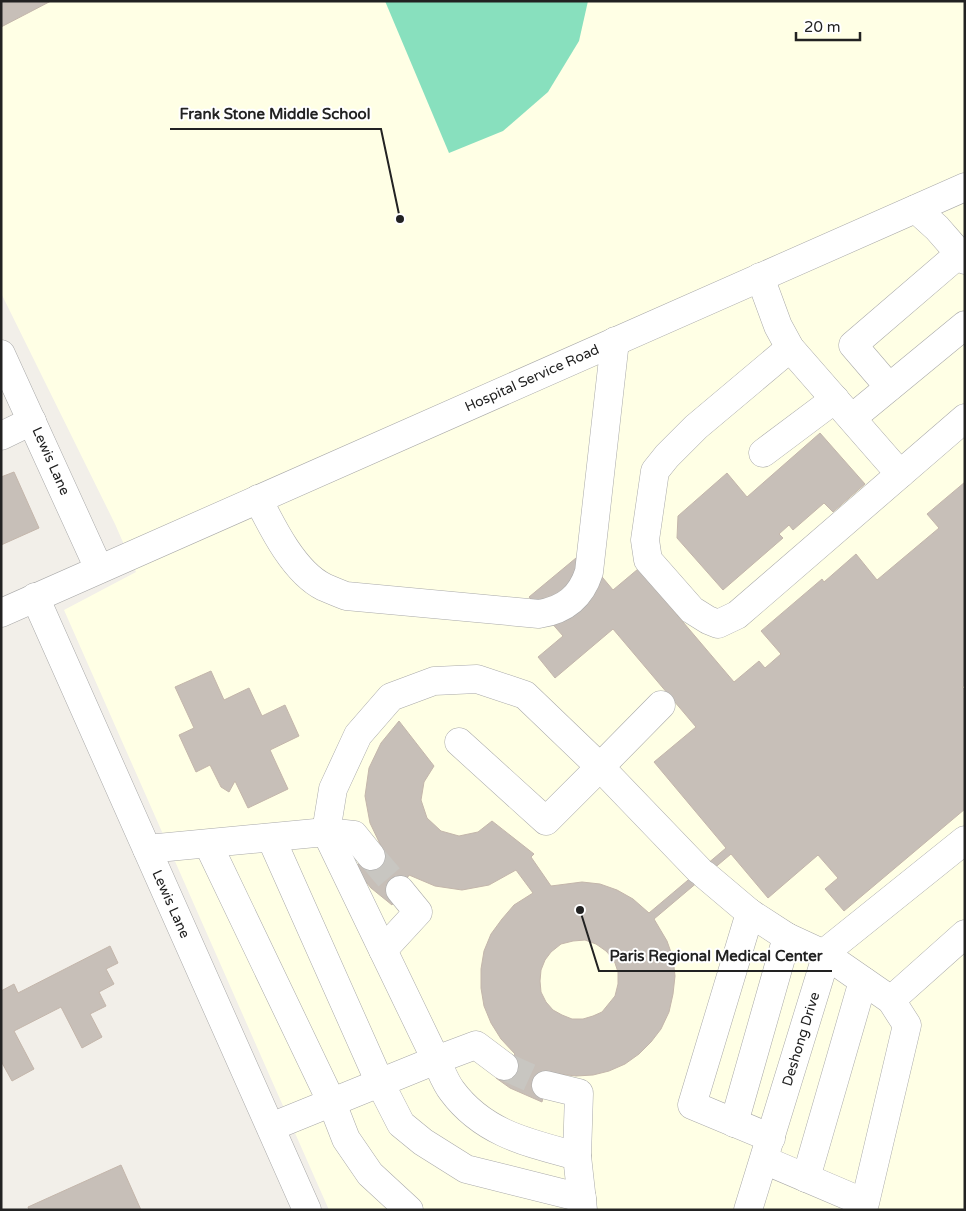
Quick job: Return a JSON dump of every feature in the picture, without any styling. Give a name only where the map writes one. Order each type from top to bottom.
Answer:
[{"type":"street","name":"Hospital Service Road","points":[[1,613],[965,187]]},
{"type":"street","points":[[889,387],[853,346],[962,257],[937,228],[916,209]]},
{"type":"street","points":[[760,278],[778,326],[790,348],[900,474]]},
{"type":"street","points":[[763,453],[843,409],[889,387],[965,325]]},
{"type":"street","points":[[258,499],[276,535],[293,559],[323,586],[346,596],[539,614],[552,612],[567,605],[577,596],[589,572],[614,341]]},
{"type":"street","points":[[790,348],[696,427],[655,471],[645,540],[648,560],[692,610],[708,620],[718,624],[737,615],[965,418]]},
{"type":"street","name":"Lewis Lane","points":[[1,354],[99,569]]},
{"type":"street","points":[[1,436],[32,421]]},
{"type":"street","name":"Lewis Lane","points":[[35,598],[308,1210]]},
{"type":"street","points":[[577,1156],[525,1143],[494,1129],[470,1111],[451,1090],[326,832],[333,789],[358,735],[391,697],[434,681],[477,679],[525,695],[600,767],[702,873],[750,913],[787,937],[826,955],[891,1000],[907,1025],[865,1204],[806,1178],[734,1123],[692,1105],[750,913]]},
{"type":"street","points":[[459,742],[546,821],[661,705]]},
{"type":"street","points":[[147,849],[326,832],[354,835],[371,856]]},
{"type":"street","points":[[271,838],[380,1083],[401,1124],[423,1142],[466,1169],[583,1204],[577,1156],[579,1093],[546,1085]]},
{"type":"street","name":"Deshong Drive","points":[[748,1210],[828,950],[965,840]]},
{"type":"street","points":[[208,844],[332,1102],[346,1139],[370,1174],[409,1210]]},
{"type":"street","points":[[383,950],[418,912],[400,890]]},
{"type":"street","points":[[891,1000],[965,934]]},
{"type":"street","points":[[734,1123],[787,937]]},
{"type":"street","points":[[806,1178],[863,981]]},
{"type":"street","points":[[271,1128],[476,1044],[504,1066]]},
{"type":"shaded area","points":[[1,1],[965,1],[965,1210],[329,1210],[64,610],[136,572],[115,524],[1,293]]},
{"type":"green space","points":[[385,1],[588,1],[579,41],[548,92],[503,131],[449,153]]},
{"type":"building","points":[[1,1],[51,1],[1,27]]},
{"type":"building","points":[[820,433],[865,484],[833,512],[824,503],[793,530],[789,525],[779,534],[783,538],[723,590],[677,538],[678,516],[727,473],[747,497]]},
{"type":"building","points":[[14,472],[39,528],[1,545],[1,477]]},
{"type":"building","points":[[965,482],[965,685],[962,687],[965,690],[965,809],[844,911],[825,889],[838,878],[818,855],[768,898],[731,854],[654,919],[667,941],[673,958],[675,976],[673,994],[669,1012],[661,1029],[639,1054],[625,1064],[593,1075],[559,1074],[546,1085],[542,1102],[510,1088],[496,1078],[515,1054],[501,1039],[491,1023],[484,1006],[481,988],[481,969],[484,951],[491,934],[502,919],[514,905],[533,893],[516,870],[489,885],[462,890],[435,886],[409,875],[392,905],[371,888],[354,867],[382,848],[370,823],[365,796],[369,768],[381,743],[399,721],[434,766],[424,782],[421,800],[427,818],[441,831],[459,836],[478,832],[492,821],[534,854],[531,857],[551,886],[582,882],[600,884],[617,890],[633,899],[649,913],[726,848],[654,762],[696,727],[613,629],[555,678],[538,657],[563,636],[529,597],[582,553],[613,590],[638,569],[734,682],[759,661],[765,668],[781,654],[761,631],[822,579],[824,582],[856,554],[877,580],[939,528],[927,514]],"holes":[[[585,940],[596,944],[614,960],[618,972],[615,996],[602,1012],[583,1019],[572,1019],[553,1010],[541,992],[541,970],[545,960],[561,944]]]},
{"type":"building","points":[[211,671],[224,700],[249,688],[262,716],[285,705],[299,736],[270,750],[288,789],[248,808],[235,781],[229,792],[221,787],[210,765],[196,772],[179,735],[194,728],[175,687]]},
{"type":"building","points":[[110,946],[118,963],[106,969],[114,984],[99,992],[106,1006],[90,1014],[102,1037],[82,1048],[61,1007],[14,1031],[34,1069],[12,1081],[1,1061],[1,991],[14,984],[18,993]]},
{"type":"building","points":[[121,1165],[141,1210],[29,1210],[28,1207]]},
{"type":"tunnel","points":[[371,856],[400,890]]},
{"type":"tunnel","points":[[504,1066],[546,1085]]},
{"type":"place","name":"Frank Stone Middle School","points":[[400,219]]},
{"type":"place","name":"Paris Regional Medical Center","points":[[580,910]]}]
